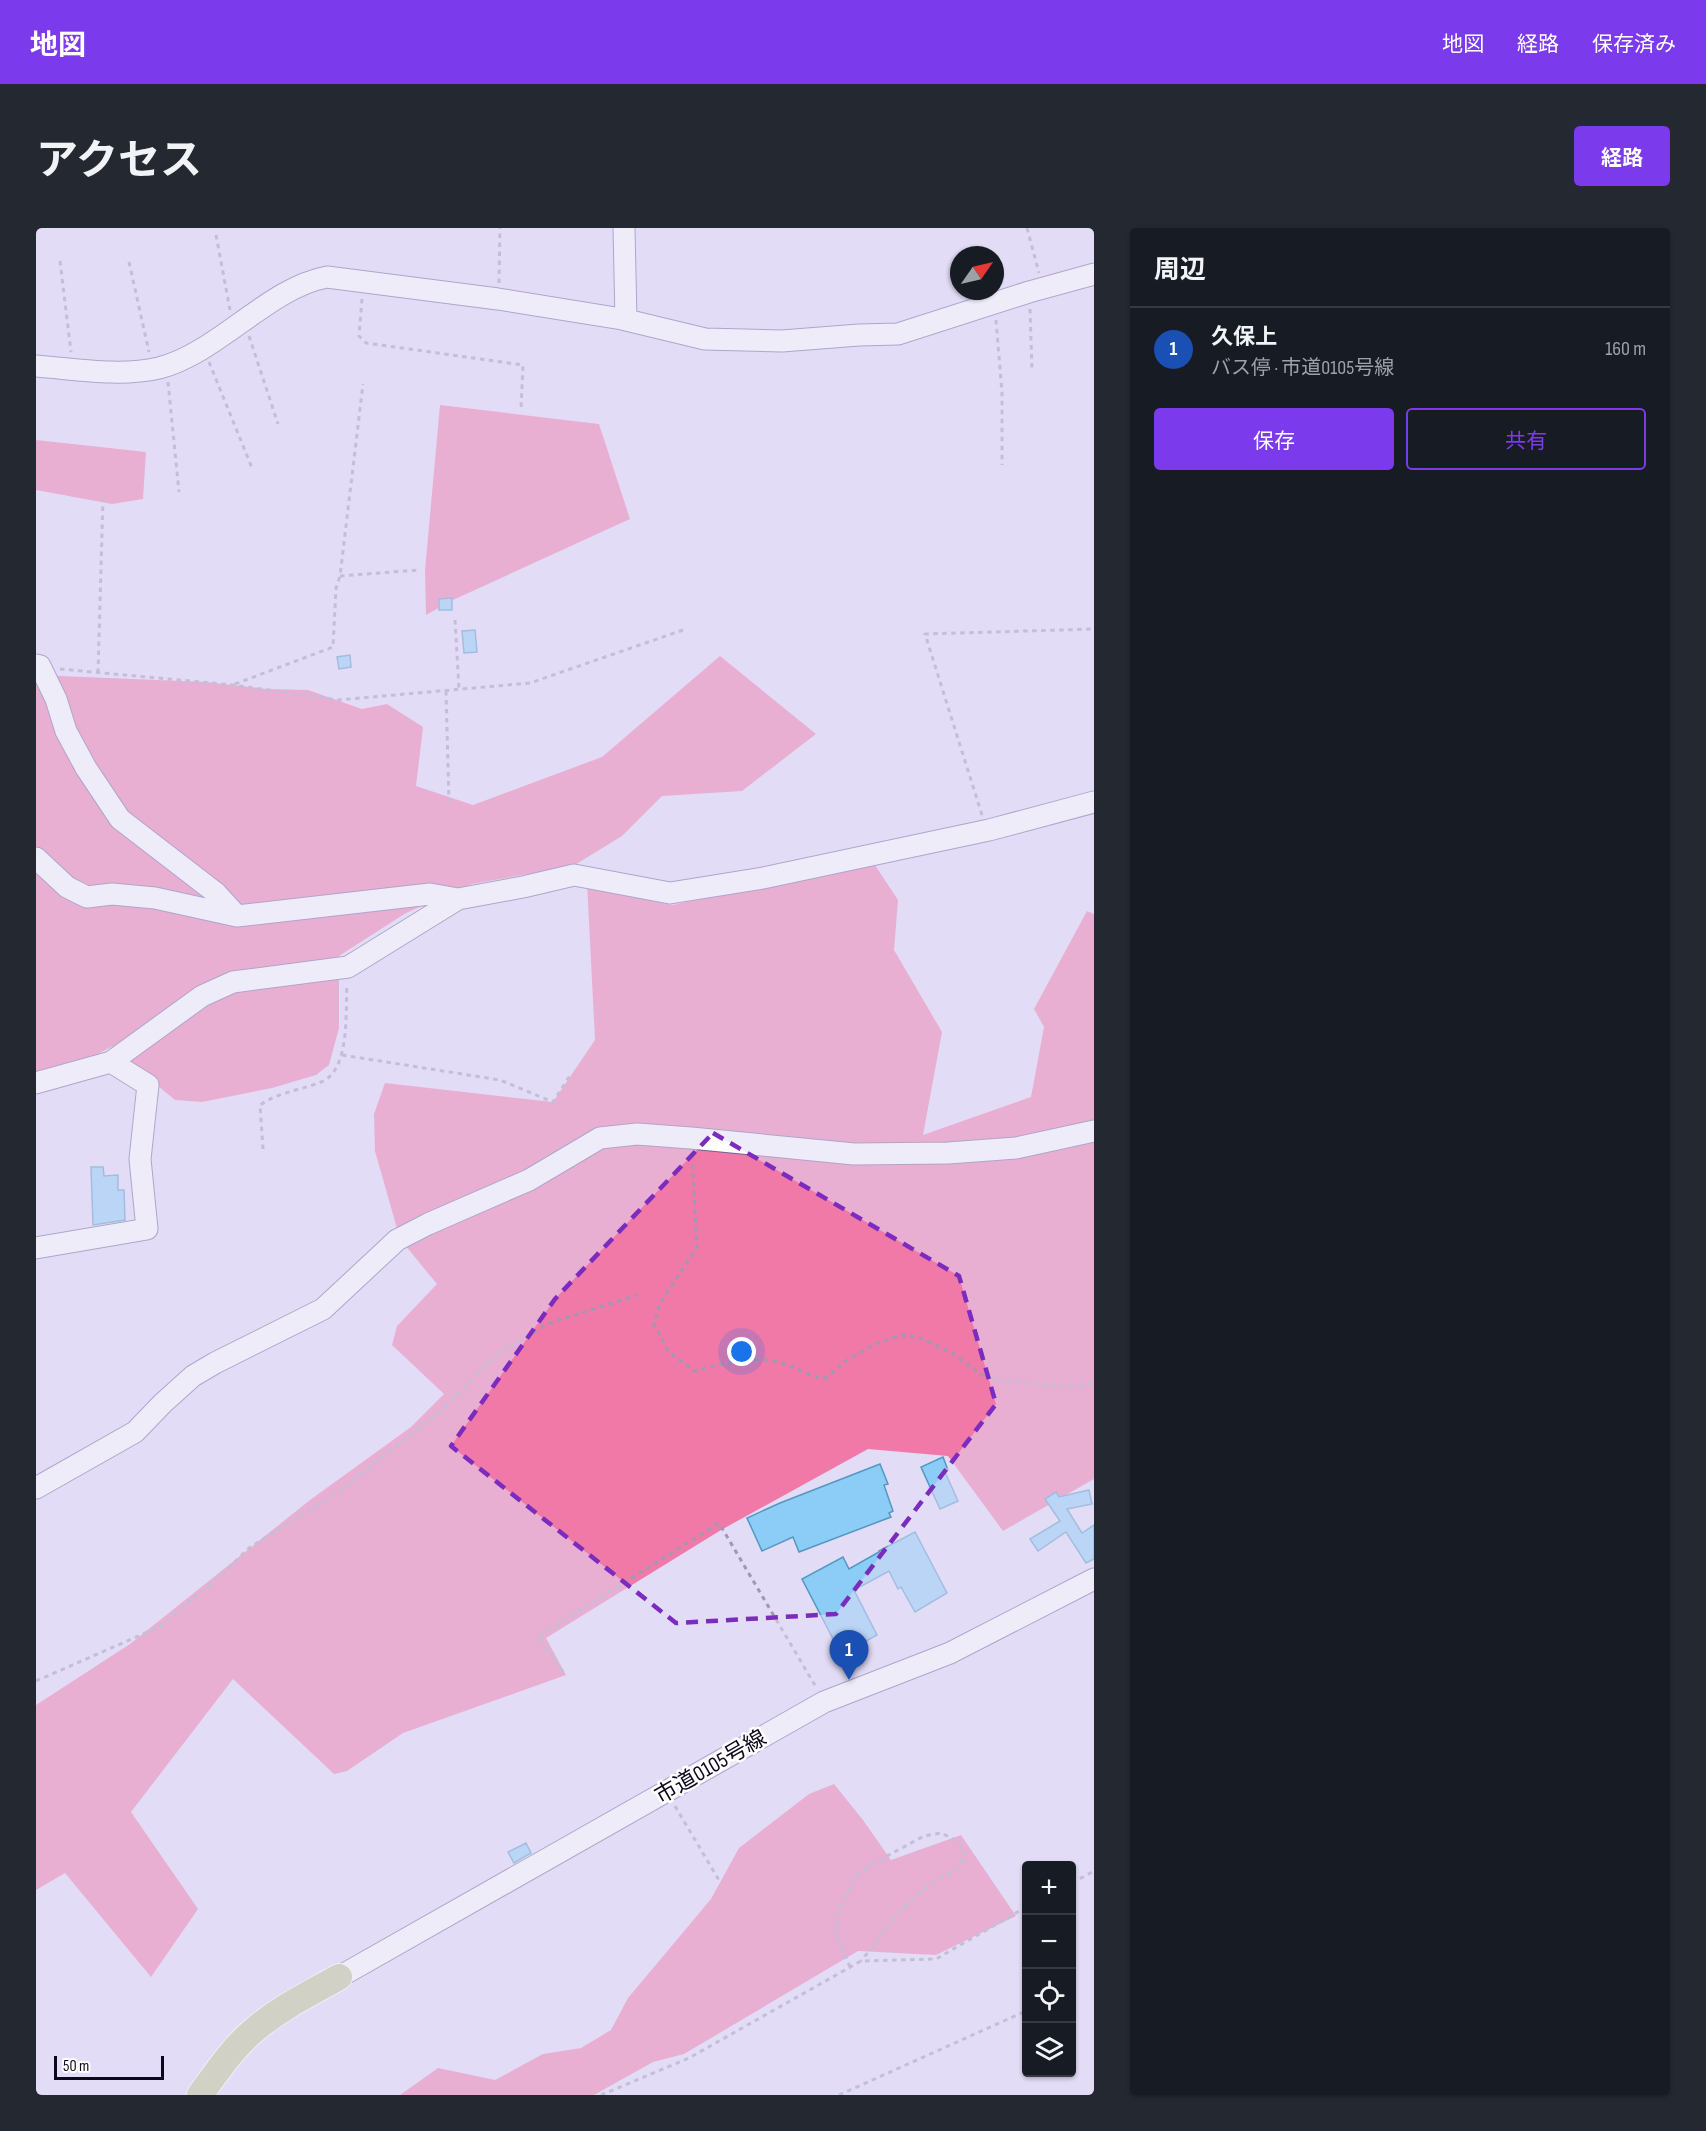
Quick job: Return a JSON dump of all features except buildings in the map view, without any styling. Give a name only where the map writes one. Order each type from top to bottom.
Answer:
[{"type":"main road","points":[[200,2095],[234,2050],[252,2031],[276,2013],[339,1977]]},
{"type":"street","points":[[624,228],[626,320]]},
{"type":"street","points":[[36,366],[125,373],[159,367],[203,347],[310,280],[327,277],[498,299],[626,320],[705,339],[782,340],[898,334],[1094,274]]},
{"type":"street","points":[[38,666],[56,699],[66,731],[86,768],[120,819],[216,893],[237,916]]},
{"type":"street","points":[[36,858],[67,887],[87,897],[112,894],[155,898],[237,916],[430,894],[458,898],[523,887],[574,875],[670,893],[763,878],[988,830],[1094,802]]},
{"type":"street","points":[[36,1083],[111,1062],[202,996],[233,982],[348,967],[458,898]]},
{"type":"street","points":[[36,1248],[147,1228],[140,1159],[148,1085],[111,1062]]},
{"type":"street","points":[[36,1488],[135,1432],[163,1403],[200,1372],[323,1309],[400,1239],[529,1180],[600,1138],[637,1134],[854,1154],[948,1153],[1016,1148],[1094,1131]]},
{"type":"street","name":"市道0105号線","points":[[339,1977],[824,1702],[950,1653],[1094,1579]]},
{"type":"path","points":[[498,299],[500,228]]},
{"type":"path","points":[[1028,228],[1036,290],[1032,370]]},
{"type":"path","points":[[216,235],[238,324],[278,424]]},
{"type":"path","points":[[60,261],[73,369]]},
{"type":"path","points":[[129,262],[159,367],[179,492]]},
{"type":"path","points":[[364,282],[359,336],[366,343],[523,365],[521,409]]},
{"type":"path","points":[[994,303],[1002,393],[1002,465]]},
{"type":"path","points":[[203,347],[252,468]]},
{"type":"path","points":[[233,685],[333,647],[336,588],[340,576],[363,384]]},
{"type":"path","points":[[98,674],[103,498]]},
{"type":"path","points":[[340,576],[418,570]]},
{"type":"path","points":[[455,620],[459,689]]},
{"type":"path","points":[[982,815],[926,634],[1094,629]]},
{"type":"path","points":[[38,666],[98,674],[233,685],[338,700],[530,683],[683,630]]},
{"type":"path","points":[[446,691],[449,802]]},
{"type":"path","points":[[263,1149],[260,1104],[271,1097],[323,1081],[334,1074],[342,1055],[348,967]]},
{"type":"path","points":[[342,1055],[500,1080],[553,1102],[571,1074]]},
{"type":"path","points":[[691,1138],[697,1247],[660,1303],[654,1324],[669,1352],[694,1371],[750,1358],[782,1363],[813,1377],[826,1378],[847,1360],[875,1344],[902,1335],[920,1338],[952,1353],[982,1375],[993,1378],[1070,1387],[1094,1384]]},
{"type":"path","points":[[36,1681],[159,1628],[249,1548],[344,1488],[443,1409],[495,1356],[547,1324],[637,1296]]},
{"type":"path","points":[[563,1672],[538,1637],[719,1523],[824,1702]]},
{"type":"path","points":[[667,1791],[720,1882]]},
{"type":"path","points":[[601,2095],[689,2058],[861,1961],[896,1916],[920,1892],[957,1869],[965,1855],[959,1842],[941,1833],[924,1836],[857,1875],[840,1905],[835,1931],[850,1967]]},
{"type":"path","points":[[1076,1880],[1094,1871]]},
{"type":"path","points":[[861,1961],[936,1959],[1022,1909]]},
{"type":"path","points":[[839,2095],[1022,2013]]},
{"type":"highlighted area","points":[[713,1133],[959,1276],[996,1404],[836,1614],[676,1623],[451,1446],[555,1299]]},
{"type":"shaded area","points":[[440,405],[599,424],[630,519],[453,600],[426,615],[425,571]]},
{"type":"shaded area","points":[[36,440],[146,452],[143,499],[112,504],[36,490]]},
{"type":"shaded area","points":[[720,656],[816,734],[742,791],[662,796],[622,836],[573,866],[472,884],[406,913],[339,956],[339,1028],[329,1065],[316,1075],[272,1088],[202,1102],[175,1100],[111,1047],[69,1069],[36,1074],[36,675],[206,682],[266,689],[308,690],[362,709],[387,704],[423,727],[416,786],[473,805],[602,757]]},
{"type":"shaded area","points":[[873,862],[898,900],[894,950],[942,1032],[923,1135],[1031,1097],[1044,1027],[1034,1009],[1087,911],[1094,914],[1094,1479],[1003,1531],[948,1456],[868,1449],[721,1530],[546,1638],[566,1675],[403,1733],[347,1771],[334,1774],[233,1679],[131,1812],[198,1909],[151,1977],[65,1873],[36,1890],[36,1705],[130,1644],[310,1500],[411,1427],[444,1394],[392,1345],[397,1326],[437,1284],[400,1239],[375,1151],[374,1114],[385,1083],[553,1102],[595,1040],[587,882],[612,892],[672,905]]},
{"type":"shaded area","points":[[834,1784],[891,1860],[961,1835],[1016,1916],[936,1955],[858,1951],[684,2054],[653,2062],[594,2095],[400,2095],[438,2068],[495,2080],[543,2054],[581,2048],[611,2030],[628,1998],[711,1899],[739,1848],[809,1794]]},
{"type":"place","name":"久保上","points":[[849,1680]]}]
